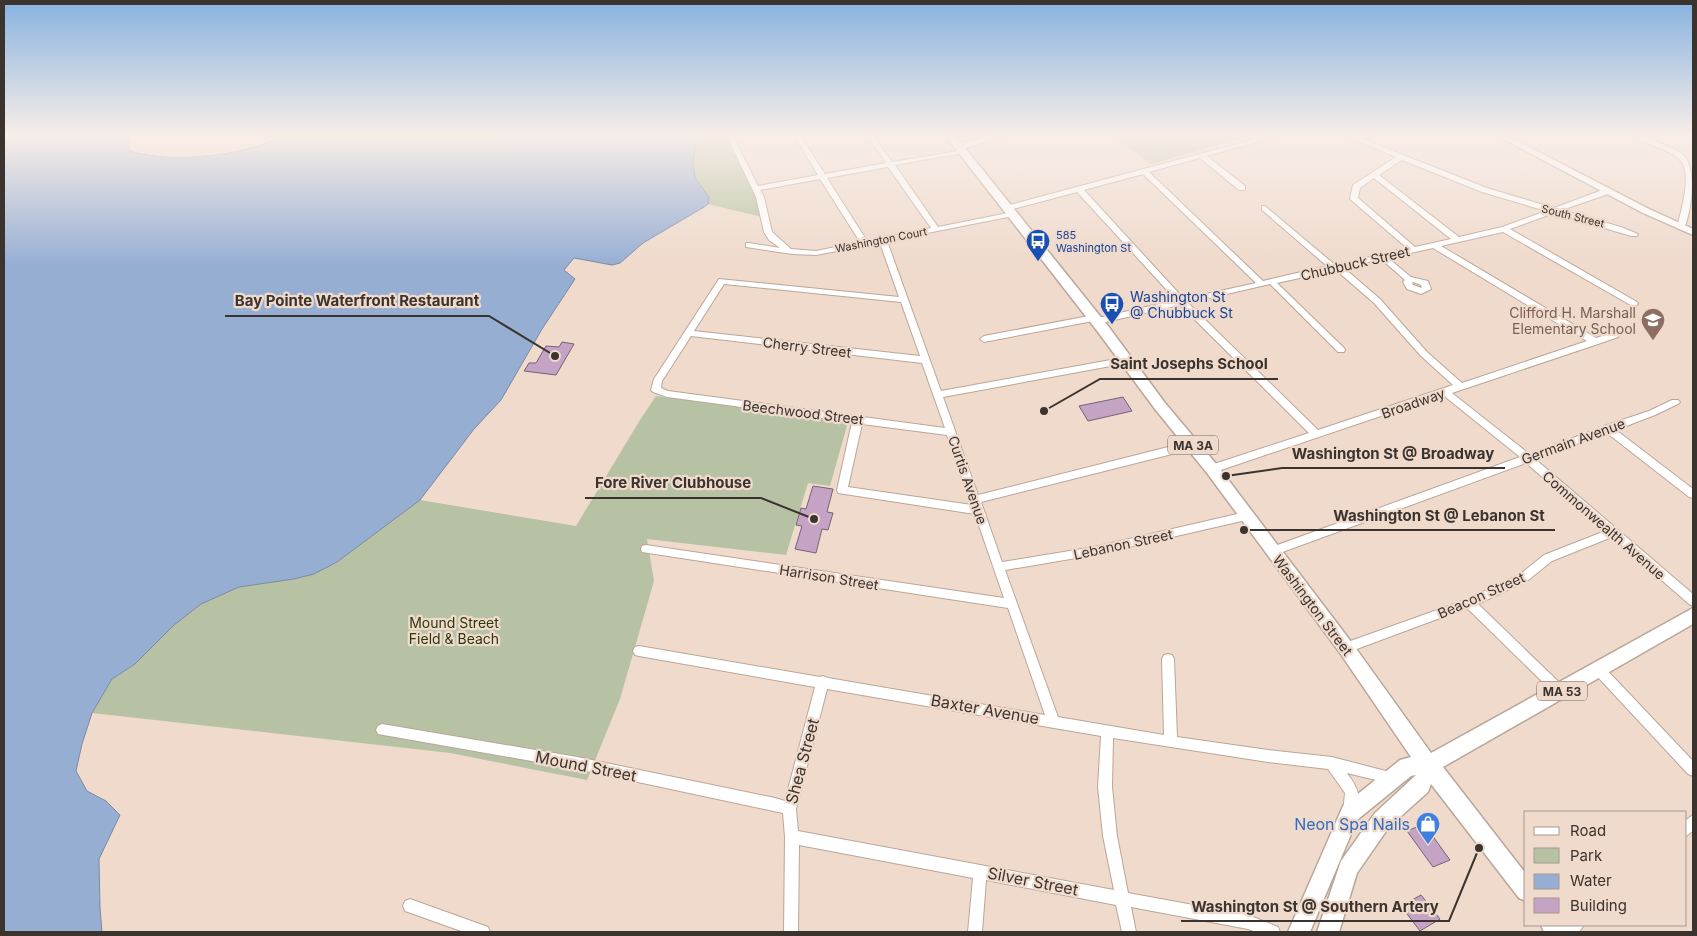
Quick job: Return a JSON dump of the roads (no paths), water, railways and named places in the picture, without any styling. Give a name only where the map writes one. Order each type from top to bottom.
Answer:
[{"type":"main road","name":"Washington Street","points":[[984,178],[1212,469],[1346,648],[1377,694],[1524,888]]},
{"type":"main road","name":"MA 53","points":[[1430,764],[1600,670],[1693,615]]},
{"type":"main road","points":[[1299,932],[1350,813],[1407,767],[1430,764]]},
{"type":"main road","points":[[1328,932],[1348,868],[1382,820],[1421,785],[1430,764]]},
{"type":"street","points":[[752,178],[765,212],[768,232],[777,243],[792,252]]},
{"type":"street","points":[[757,188],[813,178]]},
{"type":"street","points":[[823,178],[865,244]]},
{"type":"street","points":[[900,178],[936,229]]},
{"type":"street","name":"Washington Court","points":[[748,244],[792,252],[816,252],[865,244],[1011,211],[1079,189],[1122,178]]},
{"type":"street","points":[[1150,178],[1262,284]]},
{"type":"street","points":[[1229,178],[1242,188]]},
{"type":"street","points":[[1370,178],[1356,187],[1354,199],[1414,250]]},
{"type":"street","points":[[1377,178],[1458,240]]},
{"type":"street","name":"South Street","points":[[1454,178],[1485,190],[1554,211],[1599,222],[1634,234]]},
{"type":"street","points":[[1582,178],[1693,232]]},
{"type":"street","points":[[1681,227],[1688,190],[1688,178]]},
{"type":"street","points":[[1079,189],[1182,302],[1317,435]]},
{"type":"street","name":"Chubbuck Street","points":[[984,339],[1096,320],[1458,240],[1504,229],[1608,191]]},
{"type":"street","points":[[1265,208],[1377,301],[1424,354],[1461,387]]},
{"type":"street","points":[[1504,229],[1634,304]]},
{"type":"street","name":"Curtis Avenue","points":[[883,240],[1053,720]]},
{"type":"street","points":[[1434,245],[1595,342]]},
{"type":"street","points":[[1383,257],[1410,280]]},
{"type":"street","points":[[689,333],[722,281],[904,300]]},
{"type":"street","points":[[1272,282],[1341,350]]},
{"type":"street","name":"Cherry Street","points":[[689,333],[925,360]]},
{"type":"street","name":"Beechwood Street","points":[[689,333],[657,381],[656,390],[667,394],[950,432]]},
{"type":"street","name":"Broadway","points":[[1212,469],[1615,335]]},
{"type":"street","points":[[937,395],[1127,360]]},
{"type":"street","name":"Commonwealth Avenue","points":[[1445,392],[1527,458],[1693,601]]},
{"type":"street","name":"Germain Avenue","points":[[1273,551],[1652,413],[1676,402]]},
{"type":"street","points":[[858,419],[842,490],[976,505],[1192,445]]},
{"type":"street","points":[[1607,428],[1693,494]]},
{"type":"street","name":"Lebanon Street","points":[[998,567],[1094,551],[1246,516]]},
{"type":"street","name":"Beacon Street","points":[[1346,648],[1469,603],[1523,578],[1548,558],[1611,532]]},
{"type":"street","name":"Harrison Street","points":[[646,549],[1012,604]]},
{"type":"street","points":[[1469,603],[1561,692]]},
{"type":"street","name":"Baxter Avenue","points":[[639,651],[1053,720],[1171,742],[1332,763],[1392,778]]},
{"type":"street","points":[[1168,659],[1171,742]]},
{"type":"street","points":[[1600,670],[1693,770]]},
{"type":"street","name":"Shea Street","points":[[791,932],[792,837],[789,809],[823,681]]},
{"type":"street","name":"Mound Street","points":[[382,730],[577,763],[775,804],[789,809]]},
{"type":"street","points":[[1108,730],[1105,787],[1110,836],[1129,932]]},
{"type":"street","points":[[1332,763],[1352,791],[1350,813]]},
{"type":"street","name":"Silver Street","points":[[792,837],[1248,922],[1273,932]]},
{"type":"street","points":[[975,932],[980,871]]},
{"type":"street","points":[[410,906],[482,932]]},
{"type":"water","points":[[4,178],[695,178],[709,197],[708,204],[643,243],[620,263],[612,265],[574,258],[564,270],[575,279],[542,329],[501,400],[474,429],[420,500],[337,562],[314,574],[294,579],[239,587],[201,604],[174,625],[135,664],[112,679],[92,713],[76,771],[87,791],[106,801],[120,815],[99,859],[102,932],[4,932]]},
{"type":"place","name":"585 Washington St","points":[[1038,262]]},
{"type":"place","name":"Washington St @ Chubbuck St","points":[[1112,325]]},
{"type":"place","name":"Clifford H. Marshall Elementary School","points":[[1653,341]]},
{"type":"place","name":"Bay Pointe Waterfront Restaurant","points":[[555,356]]},
{"type":"place","name":"Saint Josephs School","points":[[1044,411]]},
{"type":"place","name":"Washington St @ Broadway","points":[[1226,476]]},
{"type":"place","name":"Fore River Clubhouse","points":[[814,519]]},
{"type":"place","name":"Washington St @ Lebanon St","points":[[1244,530]]},
{"type":"place","name":"Neon Spa Nails","points":[[1428,845]]},
{"type":"place","name":"Washington St @ Southern Artery","points":[[1479,848]]},
{"type":"park label","name":"Mound Street Field & Beach","points":[[454,630]]}]
